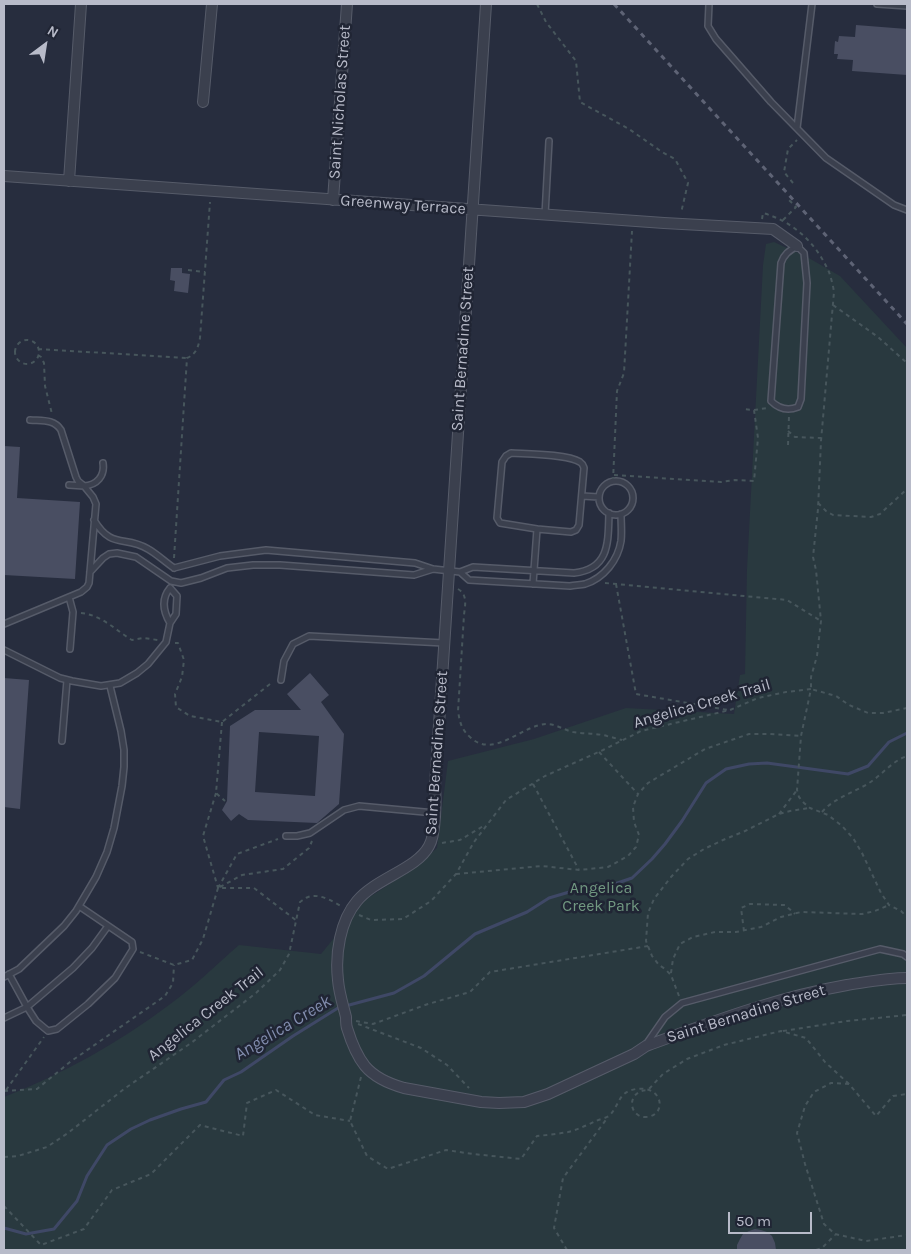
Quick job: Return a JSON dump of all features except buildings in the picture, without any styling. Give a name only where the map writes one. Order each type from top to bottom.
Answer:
[{"type":"street","points":[[69,181],[81,4]]},
{"type":"street","points":[[203,102],[212,4]]},
{"type":"street","name":"Saint Nicholas Street","points":[[333,200],[347,4]]},
{"type":"street","name":"Saint Bernadine Street","points":[[486,4],[433,830],[430,845],[422,856],[369,889],[358,900],[350,912],[342,935],[338,956],[340,997],[347,1028],[358,1056],[364,1065],[380,1078],[404,1088],[482,1102],[524,1102],[548,1094],[634,1054],[646,1046],[693,1029],[790,998],[826,989],[907,978]]},
{"type":"street","name":"Greenway Terrace","points":[[4,176],[472,210],[772,229],[797,246]]},
{"type":"lane","points":[[709,4],[708,26],[716,39],[771,102],[826,158],[894,204],[907,210]]},
{"type":"lane","points":[[797,128],[812,4]]},
{"type":"lane","points":[[877,4],[907,6]]},
{"type":"lane","points":[[545,215],[549,141]]},
{"type":"lane","points":[[797,246],[804,253],[807,283],[802,399],[798,407],[789,409],[776,406],[771,401],[771,394],[781,263],[787,252],[797,246]]},
{"type":"lane","points":[[4,624],[81,592],[89,583],[96,504],[76,477],[61,430],[56,424],[51,422],[30,420]]},
{"type":"lane","points":[[511,453],[562,457],[579,461],[584,468],[579,525],[576,530],[571,532],[537,529],[500,523],[497,518],[502,462],[511,453]]},
{"type":"lane","points":[[68,485],[90,486],[95,483],[101,477],[103,463]]},
{"type":"lane","points":[[613,481],[624,482],[633,494],[630,508],[617,515],[609,513],[603,508],[599,497],[603,487],[613,481]]},
{"type":"lane","points":[[582,496],[599,497]]},
{"type":"lane","points":[[174,568],[220,556],[266,550],[415,563],[433,569],[460,572],[473,567],[574,574],[594,567],[602,559],[608,543],[609,513]]},
{"type":"lane","points":[[460,572],[470,580],[570,586],[590,582],[606,572],[618,553],[621,541],[621,514]]},
{"type":"lane","points":[[94,520],[105,534],[118,541],[147,548],[174,568]]},
{"type":"lane","points":[[533,584],[537,529]]},
{"type":"lane","points":[[117,553],[118,541]]},
{"type":"lane","points":[[4,650],[67,680],[101,686],[120,683],[148,664],[166,642],[170,623],[176,614],[177,596],[171,584],[136,557],[117,553],[109,554],[102,558],[90,572]]},
{"type":"lane","points":[[171,584],[202,578],[227,568],[253,565],[280,565],[414,575],[433,569]]},
{"type":"lane","points":[[594,567],[599,576]]},
{"type":"lane","points":[[170,623],[164,613],[165,594],[171,584],[174,568]]},
{"type":"lane","points":[[69,597],[73,612],[70,649]]},
{"type":"lane","points":[[281,680],[284,661],[293,644],[309,636],[445,643]]},
{"type":"lane","points":[[62,741],[67,680]]},
{"type":"lane","points":[[79,906],[132,942],[133,949],[115,978],[88,1004],[57,1029],[48,1031],[36,1021],[6,976],[19,969],[64,926],[79,906],[96,877],[107,852],[114,828],[124,767],[121,731],[110,686]]},
{"type":"lane","points":[[286,836],[310,833],[344,810],[359,806],[434,814]]},
{"type":"lane","points":[[4,1018],[27,1007],[73,968],[92,948],[108,926]]},
{"type":"lane","points":[[646,1046],[665,1017],[682,1003],[880,949],[903,954],[907,957]]},
{"type":"path","points":[[537,4],[546,22],[576,61],[580,102],[629,129],[675,159],[688,183],[678,224]]},
{"type":"path","points":[[793,183],[784,172],[788,149],[803,134]]},
{"type":"path","points":[[38,349],[187,358],[193,356],[197,350],[200,338],[210,191]]},
{"type":"path","points":[[783,220],[796,207],[788,199]]},
{"type":"path","points":[[760,228],[764,213],[793,226],[811,243],[820,256],[829,273],[834,292],[813,557],[821,621],[817,656],[811,677],[811,689],[801,736],[797,790],[804,804],[828,815],[853,838],[880,893],[889,905],[901,911],[907,917]]},
{"type":"path","points":[[613,481],[617,391],[624,373],[632,221]]},
{"type":"path","points":[[188,270],[205,272]]},
{"type":"path","points":[[833,305],[878,337],[907,362]]},
{"type":"path","points":[[25,340],[35,344],[38,349],[38,355],[34,361],[26,364],[19,361],[15,351],[18,344],[25,340]]},
{"type":"path","points":[[38,355],[44,363],[45,386],[52,413],[51,422]]},
{"type":"path","points":[[174,568],[187,358]]},
{"type":"path","points":[[788,445],[789,409]]},
{"type":"path","points":[[613,475],[721,482],[735,480],[754,481],[758,438],[754,410],[742,410]]},
{"type":"path","points":[[788,431],[795,437],[821,438]]},
{"type":"path","points":[[818,503],[833,515],[871,517],[880,514],[907,489]]},
{"type":"path","points":[[590,582],[787,600],[821,621]]},
{"type":"path","points":[[616,584],[636,694],[730,710]]},
{"type":"path","points":[[448,589],[458,589],[463,592],[466,600],[458,712],[460,724],[475,741],[494,745],[532,728],[546,724],[572,732],[607,735],[622,740]]},
{"type":"path","points":[[73,612],[91,614],[105,620],[132,640],[143,638],[178,643],[184,660],[182,677],[175,694],[176,707],[190,716],[222,722]]},
{"type":"path","points":[[218,888],[204,836],[216,793],[222,722],[270,684]]},
{"type":"path","points":[[811,689],[836,696],[849,705],[868,713],[883,713],[907,708]]},
{"type":"path","name":"Angelica Creek Trail","points":[[4,1157],[18,1156],[47,1147],[68,1134],[124,1089],[191,1043],[256,993],[280,970],[289,954],[300,902],[308,896],[330,900],[350,912],[371,920],[403,919],[431,901],[456,874],[474,842],[506,800],[545,776],[640,731],[730,710],[758,698],[811,689]]},
{"type":"path","points":[[456,874],[542,866],[579,870],[608,866],[628,856],[636,847],[638,835],[634,822],[633,807],[638,794],[648,783],[705,749],[749,734],[801,736]]},
{"type":"path","points":[[599,752],[638,794]]},
{"type":"path","points":[[822,812],[834,800],[869,783],[892,764],[907,756]]},
{"type":"path","points":[[532,784],[579,870]]},
{"type":"path","points":[[779,814],[797,790]]},
{"type":"path","points":[[216,793],[225,801]]},
{"type":"path","points":[[682,1003],[671,975],[666,969],[659,966],[652,956],[646,940],[648,913],[654,899],[670,877],[688,860],[704,849],[779,814],[790,810],[810,808]]},
{"type":"path","points":[[430,845],[460,840],[487,824]]},
{"type":"path","points":[[218,888],[242,875],[283,869],[309,848],[316,829]]},
{"type":"path","points":[[133,949],[174,965],[192,960],[203,939],[218,888],[237,854],[286,836]]},
{"type":"path","points":[[218,888],[254,888],[296,922]]},
{"type":"path","points":[[744,931],[741,908],[750,904],[785,906],[795,914]]},
{"type":"path","points":[[671,975],[673,959],[680,944],[693,937],[715,932],[744,931],[761,928],[781,917],[812,911],[862,914],[889,905]]},
{"type":"path","points":[[346,1019],[373,1024],[428,1004],[470,992],[490,972],[648,946]]},
{"type":"path","points":[[5,1091],[37,1089],[70,1062],[165,996],[173,983],[174,965]]},
{"type":"path","points":[[567,1250],[554,1228],[562,1178],[609,1116],[623,1094],[634,1090],[648,1090],[653,1091],[660,1100],[660,1105],[657,1112],[649,1117],[642,1117],[634,1111],[632,1100],[637,1092],[648,1090],[663,1074],[687,1059],[724,1045],[781,1031],[847,1021],[907,1015]]},
{"type":"path","points":[[346,1019],[421,1048],[447,1065],[482,1102]]},
{"type":"path","points":[[5,1091],[48,1031]]},
{"type":"path","points":[[781,1031],[806,1038],[825,1062],[849,1084],[876,1116],[893,1096],[907,1094]]},
{"type":"path","points":[[364,1065],[350,1121],[367,1156],[388,1169],[446,1150],[521,1159],[537,1136],[570,1132],[609,1116]]},
{"type":"path","points":[[849,1084],[831,1083],[814,1092],[805,1106],[797,1133],[824,1224],[835,1234],[866,1241],[907,1234]]},
{"type":"path","points":[[4,1206],[41,1246],[84,1229],[112,1190],[151,1174],[200,1125],[243,1136],[247,1103],[276,1090],[315,1115],[350,1121]]},
{"type":"path","points":[[816,1250],[822,1249],[835,1234]]},
{"type":"green space","name":"Angelica Creek Park","points":[[774,242],[807,257],[840,276],[907,348],[907,1250],[4,1250],[4,1097],[69,1068],[110,1045],[178,998],[239,945],[321,954],[365,900],[416,867],[437,848],[448,761],[534,739],[626,708],[734,714],[740,675],[745,674],[747,569],[763,265],[766,244]]},
{"type":"waterway","name":"Angelica Creek","points":[[4,1228],[26,1234],[54,1229],[77,1201],[87,1176],[107,1145],[131,1129],[150,1120],[206,1102],[224,1080],[241,1072],[338,1008],[394,993],[424,976],[475,934],[527,912],[549,898],[576,890],[603,888],[632,878],[665,844],[706,783],[726,769],[749,764],[767,763],[848,774],[868,766],[889,742],[907,733]]},
{"type":"railway","points":[[614,4],[907,324]]}]
